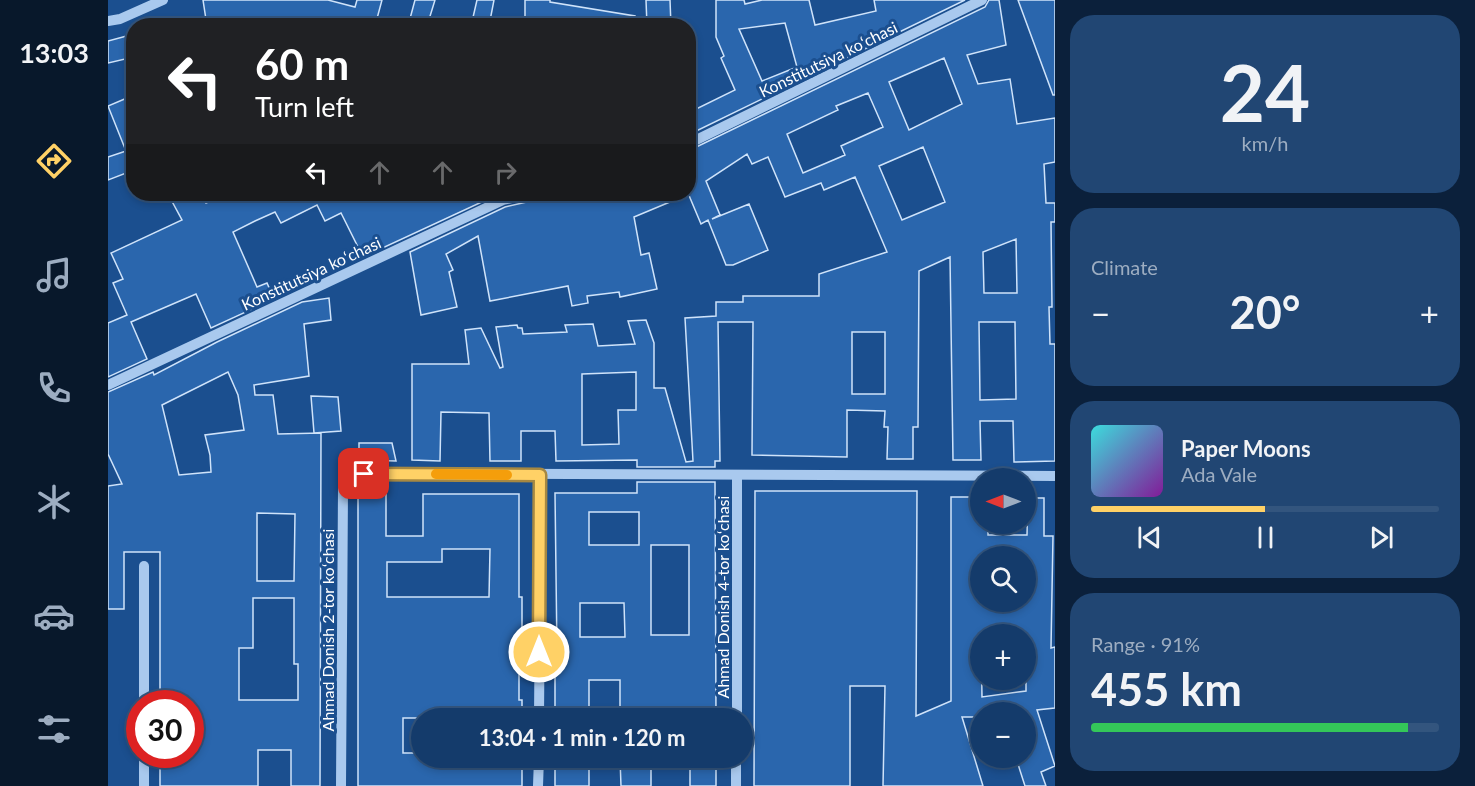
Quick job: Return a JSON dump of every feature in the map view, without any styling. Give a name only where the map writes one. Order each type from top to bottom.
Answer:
[{"type":"street","points":[[108,21],[120,19],[163,0]]},
{"type":"street","name":"Konstitutsiya koʻchasi","points":[[696,140],[982,0]]},
{"type":"street","name":"Konstitutsiya koʻchasi","points":[[108,385],[501,201]]},
{"type":"street","name":"Ahmad Donish 2-tor koʻchasi","points":[[340,786],[343,489],[350,476],[364,474],[540,475]]},
{"type":"street","points":[[539,708],[540,475],[1055,476]]},
{"type":"street","name":"Ahmad Donish 4-tor koʻchasi","points":[[736,708],[737,475]]},
{"type":"street","points":[[144,566],[144,690]]},
{"type":"street","points":[[144,768],[144,786]]},
{"type":"street","points":[[538,768],[538,786]]},
{"type":"street","points":[[736,768],[736,786]]},
{"type":"building","points":[[203,0],[328,0],[355,7],[357,0],[382,0],[377,18],[206,18]]},
{"type":"building","points":[[415,0],[435,0],[429,18],[410,18]]},
{"type":"building","points":[[477,0],[494,0],[491,18],[473,18]]},
{"type":"building","points":[[525,0],[550,0],[550,2],[635,16],[635,18],[525,18]]},
{"type":"building","points":[[646,0],[670,0],[671,18],[647,18]]},
{"type":"building","points":[[716,0],[744,0],[745,4],[762,0],[809,0],[815,25],[876,11],[874,0],[965,0],[696,131],[696,109],[735,90],[721,58],[724,56],[716,37]],"holes":[[[785,23],[797,67],[762,81],[739,29]]]},
{"type":"building","points":[[989,0],[999,0],[1006,45],[967,55],[978,84],[1010,79],[1017,124],[1055,118],[1055,162],[1044,164],[1046,203],[1055,203],[1055,222],[1051,222],[1052,307],[1049,307],[1050,344],[1055,344],[1055,461],[1014,462],[1013,421],[980,421],[981,460],[953,460],[950,257],[919,271],[918,427],[913,427],[913,459],[887,459],[888,427],[884,427],[885,411],[847,410],[847,457],[752,455],[753,322],[718,322],[720,461],[715,461],[715,467],[637,467],[637,460],[556,461],[555,431],[521,431],[521,461],[490,461],[489,413],[441,412],[440,461],[412,460],[412,364],[469,364],[465,330],[481,328],[500,368],[503,367],[496,327],[517,325],[518,328],[522,328],[523,334],[567,332],[565,325],[593,324],[598,346],[635,344],[628,321],[646,320],[654,343],[654,388],[665,388],[686,462],[693,461],[685,318],[716,316],[716,302],[743,302],[743,296],[819,296],[819,274],[887,252],[855,177],[824,190],[821,183],[785,197],[768,157],[752,164],[747,154],[706,181],[720,215],[712,219],[749,204],[768,250],[733,265],[726,265],[708,220],[701,224],[691,201],[696,201],[696,147],[985,7]],"holes":[[[944,58],[962,104],[909,130],[889,82]],[[868,93],[883,127],[841,146],[845,155],[803,173],[787,134],[838,110],[836,106]],[[923,147],[945,202],[902,220],[879,166]],[[1016,239],[1017,293],[984,293],[983,252]],[[979,322],[1015,322],[1016,399],[980,400]],[[852,332],[885,332],[885,394],[852,394]],[[636,372],[636,410],[618,410],[619,444],[582,445],[582,374]]]},
{"type":"building","points":[[1018,0],[1055,0],[1055,95],[1053,95]]},
{"type":"building","points":[[126,36],[126,59],[108,63],[108,41]]},
{"type":"building","points":[[126,98],[126,151],[108,106]]},
{"type":"building","points":[[126,151],[126,173],[108,180],[108,157]]},
{"type":"building","points":[[172,201],[205,201],[206,203],[211,201],[484,201],[363,257],[341,213],[325,221],[317,205],[281,223],[275,212],[255,221],[233,232],[257,287],[267,283],[274,299],[211,328],[196,294],[131,322],[147,359],[108,377],[108,323],[127,315],[113,283],[123,279],[111,253],[182,220]]},
{"type":"building","points":[[531,201],[672,201],[634,217],[641,255],[649,253],[657,289],[620,297],[619,292],[587,296],[588,303],[572,306],[568,286],[490,301],[478,236],[446,254],[453,270],[449,272],[457,307],[421,315],[410,252],[505,207]]},
{"type":"building","points":[[329,298],[331,320],[304,324],[309,376],[254,385],[255,395],[273,395],[278,434],[321,433],[320,786],[291,786],[291,750],[258,750],[258,786],[160,786],[160,768],[204,768],[204,690],[160,690],[160,552],[124,552],[124,609],[108,609],[108,486],[122,484],[108,454],[108,392],[153,372],[154,375],[302,302]],"holes":[[[228,372],[238,395],[244,430],[205,435],[211,472],[179,475],[162,405]],[[257,513],[295,514],[294,581],[257,581]],[[253,598],[294,598],[294,664],[298,664],[298,700],[239,700],[239,648],[253,648]]]},
{"type":"building","points":[[311,396],[338,397],[341,431],[314,433]]},
{"type":"building","points":[[359,443],[392,443],[396,461],[359,460]]},
{"type":"building","points":[[637,482],[715,482],[716,708],[620,708],[620,680],[589,680],[589,708],[555,708],[555,653],[557,653],[555,493],[637,493]],"holes":[[[589,512],[639,512],[639,545],[589,545]],[[651,545],[689,545],[689,635],[651,635]],[[580,603],[624,603],[625,637],[580,637]]]},
{"type":"building","points":[[755,491],[917,491],[916,716],[951,701],[951,497],[970,497],[970,534],[988,535],[1036,534],[1036,498],[1044,498],[1044,536],[1053,536],[1051,648],[1055,647],[1055,708],[1037,710],[1055,766],[1041,772],[1046,786],[1025,786],[1019,768],[1036,768],[1036,702],[970,702],[970,717],[962,717],[970,743],[970,768],[978,768],[983,786],[883,786],[885,686],[850,686],[850,786],[754,786]]},
{"type":"building","points":[[358,494],[386,494],[386,536],[423,536],[423,494],[519,494],[519,597],[522,597],[522,653],[519,653],[519,700],[522,700],[522,708],[411,708],[411,718],[403,718],[403,753],[411,753],[411,768],[522,768],[522,786],[358,786]],"holes":[[[442,549],[490,549],[489,597],[387,597],[387,562],[442,562]]]},
{"type":"building","points":[[555,768],[589,768],[589,786],[555,786]]},
{"type":"building","points":[[620,768],[651,768],[651,786],[621,786]]},
{"type":"building","points":[[690,768],[716,768],[716,786],[690,786]]},
{"type":"slow traffic","points":[[436,474],[507,475]]},
{"type":"route","points":[[364,474],[540,475],[539,652]]}]
